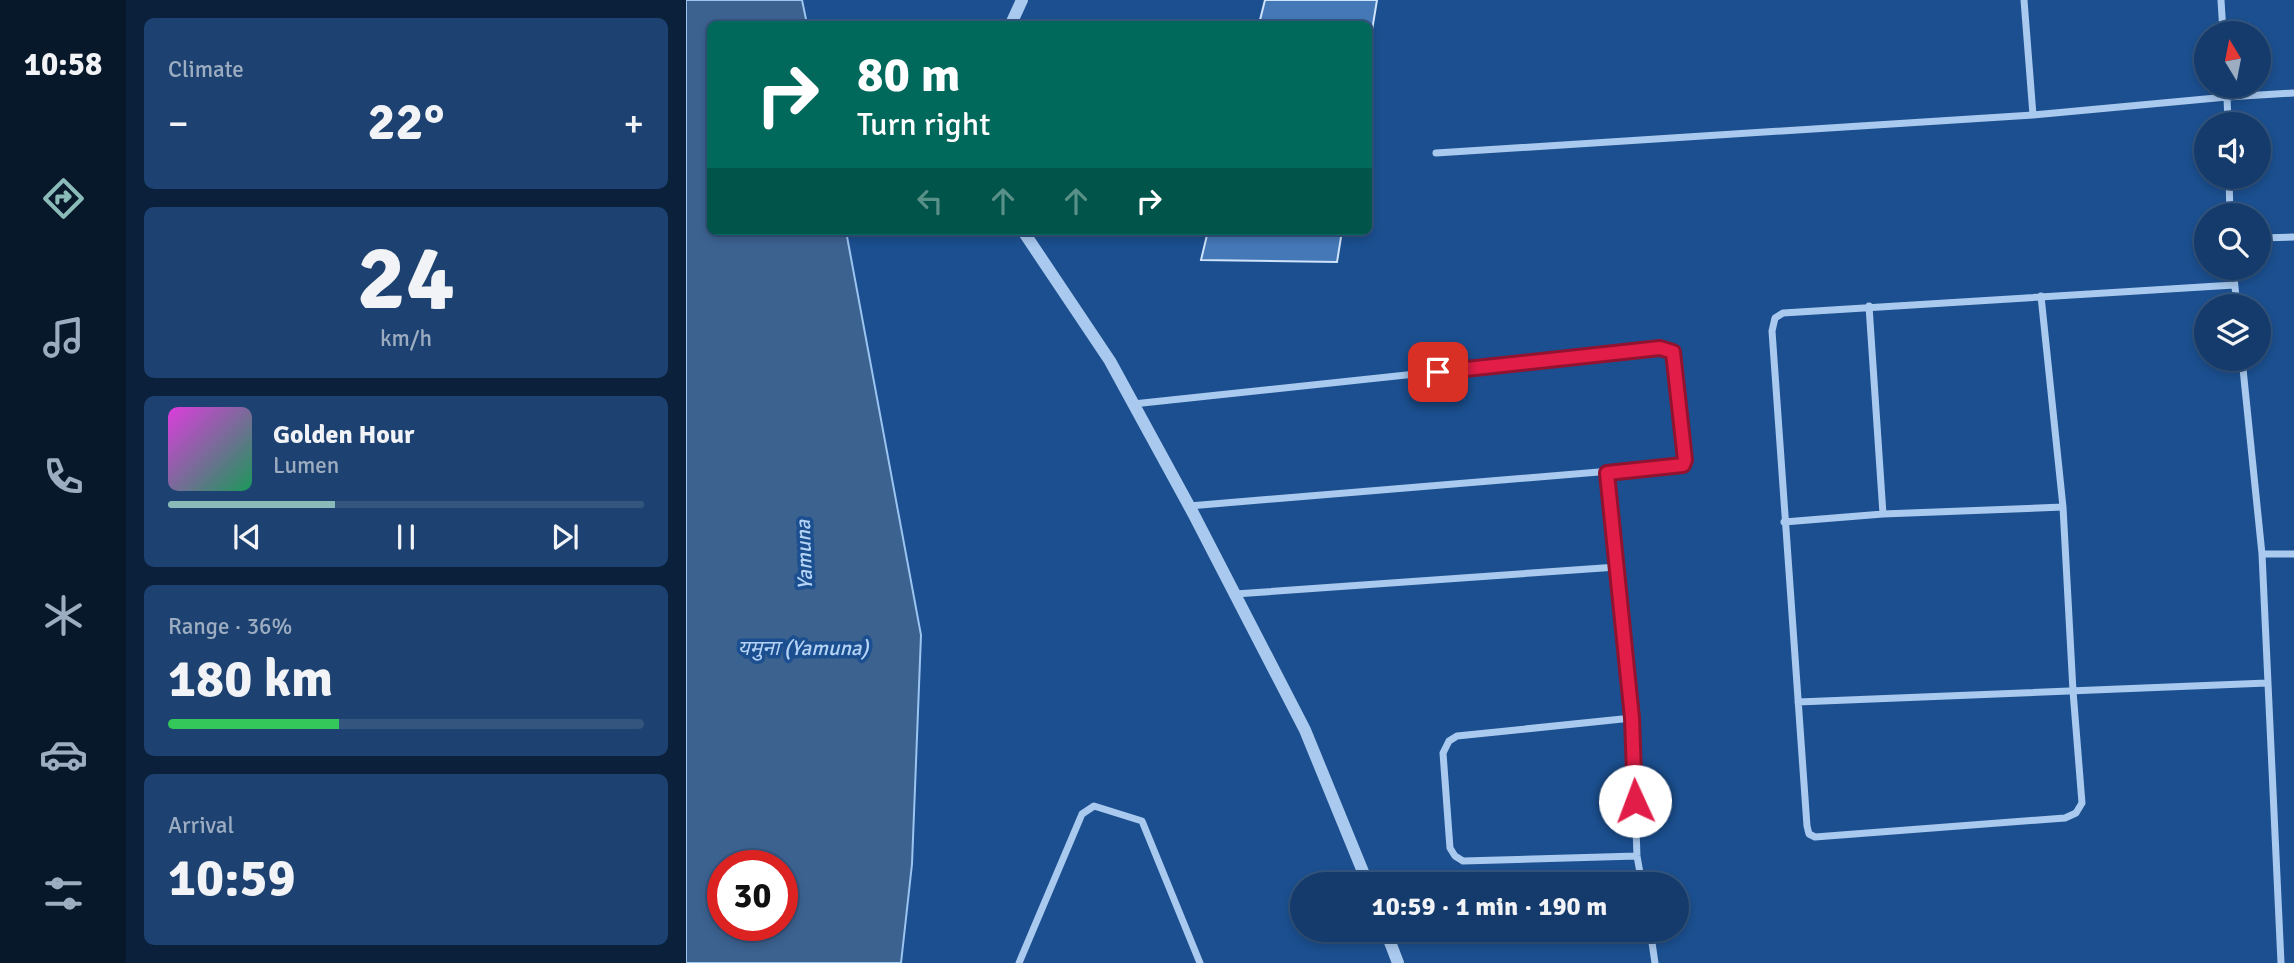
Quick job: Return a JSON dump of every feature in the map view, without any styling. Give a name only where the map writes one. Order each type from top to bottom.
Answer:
[{"type":"street","points":[[1013,21],[1022,0]]},
{"type":"street","points":[[2024,0],[2033,115]]},
{"type":"street","points":[[2221,0],[2222,21]]},
{"type":"street","points":[[2272,94],[2294,93]]},
{"type":"street","points":[[1436,153],[2033,115],[2216,98]]},
{"type":"street","points":[[1026,235],[1110,361],[1189,506],[1305,730],[1363,872]]},
{"type":"street","points":[[2271,238],[2294,237]]},
{"type":"street","points":[[2234,280],[2235,294]]},
{"type":"street","points":[[2041,296],[2063,507],[2082,803],[2076,813],[2065,818],[1815,837],[1809,834],[1807,827],[1784,522],[1772,331],[1775,318],[1783,313],[1869,306],[2041,296],[2234,285]]},
{"type":"street","points":[[1869,306],[1883,514]]},
{"type":"street","points":[[1133,404],[1667,348],[1673,352],[1685,460],[1683,465],[1189,506]]},
{"type":"street","points":[[2243,371],[2262,554],[2281,963]]},
{"type":"street","points":[[1607,473],[1632,718],[1640,872]]},
{"type":"street","points":[[1784,522],[1883,514],[2063,507]]},
{"type":"street","points":[[2262,554],[2294,554]]},
{"type":"street","points":[[1235,594],[1617,567]]},
{"type":"street","points":[[1798,702],[2267,683]]},
{"type":"street","points":[[1632,718],[1457,736],[1449,741],[1443,753],[1450,848],[1462,861],[1637,856]]},
{"type":"street","points":[[1019,963],[1082,814],[1094,806],[1142,821],[1200,963]]},
{"type":"street","points":[[1390,942],[1398,963]]},
{"type":"street","points":[[1652,942],[1656,963]]},
{"type":"water","name":"यमुना (Yamuna)","points":[[686,0],[802,0],[806,21],[707,21],[707,235],[847,235],[921,635],[912,864],[901,963],[686,963]]},
{"type":"building","points":[[1265,0],[1377,0],[1372,31],[1372,21],[1260,21]]},
{"type":"building","points":[[1207,235],[1341,235],[1337,262],[1201,260]]},
{"type":"route","points":[[1438,372],[1660,348],[1673,352],[1685,460],[1683,465],[1607,473],[1632,718],[1635,801]]},
{"type":"water label","name":"Yamuna","points":[[804,555]]}]
